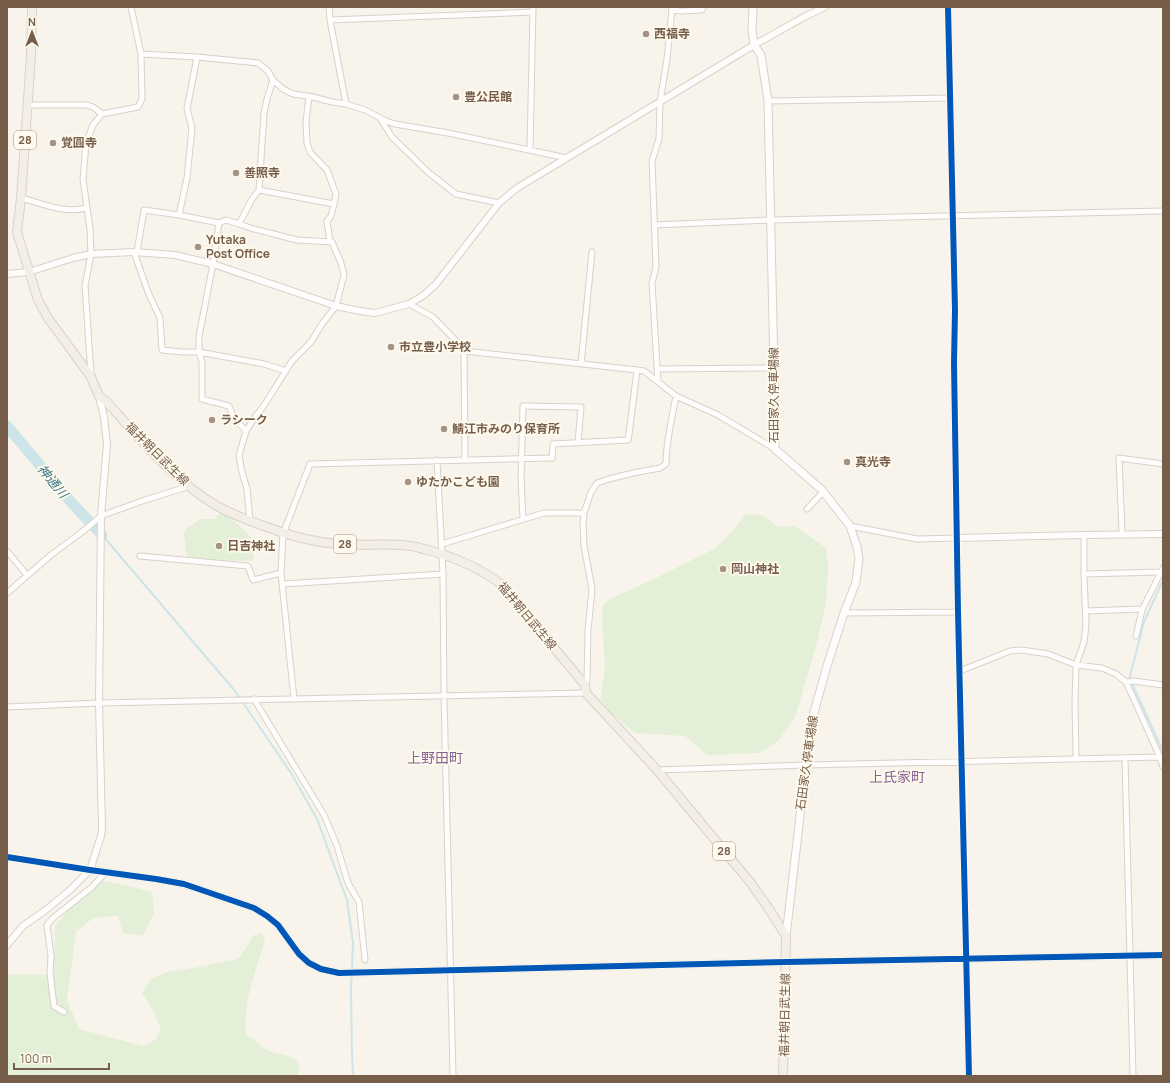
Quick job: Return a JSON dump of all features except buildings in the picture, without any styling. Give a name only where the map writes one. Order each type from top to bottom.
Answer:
[{"type":"main road","name":"福井朝日武生線","points":[[32,7],[31,56],[21,198],[17,232],[38,300],[48,318],[91,377],[99,396],[107,402],[168,467],[215,505],[235,515],[283,534],[310,540],[336,544],[410,546],[443,554],[465,562],[488,574],[501,584],[585,689],[657,770],[750,882],[786,936],[783,1076]]},
{"type":"main road","name":"石田家久停車場線","points":[[753,7],[752,31],[754,45],[761,55],[768,101],[775,450],[823,492],[850,526],[859,558],[856,582],[844,613],[827,666],[811,723],[786,936]]},
{"type":"street","points":[[91,377],[85,286],[91,254],[90,229],[83,179],[86,143],[94,125],[102,114],[138,107],[142,99],[141,54],[132,7]]},
{"type":"street","points":[[329,7],[330,20],[346,104]]},
{"type":"street","points":[[658,382],[652,283],[656,267],[652,161],[659,139],[660,102],[667,59],[671,9],[681,11],[702,10],[703,7]]},
{"type":"street","points":[[7,274],[29,272],[91,254],[135,252],[175,255],[213,264],[336,306],[360,312],[375,312],[409,304],[424,295],[436,284],[499,203],[517,188],[754,45],[825,7]]},
{"type":"street","points":[[948,7],[955,310],[954,363],[958,612],[969,1076]]},
{"type":"street","points":[[330,20],[533,9],[530,150]]},
{"type":"street","points":[[141,54],[197,57],[258,63],[268,71],[273,80],[293,94],[346,104],[365,110],[395,124],[567,158]]},
{"type":"street","points":[[179,215],[187,178],[192,128],[188,108],[197,57]]},
{"type":"street","points":[[239,224],[252,199],[259,190],[264,113],[273,80]]},
{"type":"street","points":[[250,521],[247,489],[239,456],[246,431],[264,407],[292,361],[311,342],[322,324],[336,306],[344,275],[341,263],[332,242],[330,242],[328,221],[331,216],[336,194],[327,170],[310,152],[307,143],[306,122],[309,96]]},
{"type":"street","points":[[768,101],[950,98]]},
{"type":"street","points":[[27,105],[87,105],[94,107],[102,114]]},
{"type":"street","points":[[380,118],[392,137],[428,172],[456,194],[499,203]]},
{"type":"street","points":[[259,190],[334,204]]},
{"type":"street","points":[[21,198],[65,210],[86,208]]},
{"type":"street","points":[[286,371],[264,364],[199,352],[162,350],[160,318],[148,292],[135,252],[144,210],[219,223],[226,220],[297,240],[330,242]]},
{"type":"street","points":[[654,225],[771,220],[1163,211]]},
{"type":"street","points":[[219,223],[213,264],[199,336],[199,352],[202,362],[202,399],[229,406],[234,418],[246,431]]},
{"type":"street","points":[[581,364],[592,252]]},
{"type":"street","points":[[409,304],[433,317],[464,351],[465,460]]},
{"type":"street","points":[[464,351],[644,371],[676,396],[718,415],[775,450]]},
{"type":"street","points":[[658,369],[774,368]]},
{"type":"street","points":[[294,699],[281,573],[283,534],[310,464],[552,458],[554,444],[628,440],[638,370]]},
{"type":"street","points":[[7,945],[23,926],[48,909],[90,870],[101,836],[101,516],[107,444],[104,417],[99,396]]},
{"type":"street","points":[[7,707],[100,703],[444,695],[585,689],[587,680],[588,630],[592,589],[584,546],[584,513],[591,492],[597,483],[660,468],[666,464],[668,441],[676,396]]},
{"type":"street","points":[[522,519],[521,459],[523,406],[581,406],[578,443]]},
{"type":"street","points":[[1122,531],[1119,458],[1163,464]]},
{"type":"street","points":[[437,460],[443,554],[444,695],[453,1076]]},
{"type":"street","points":[[7,593],[51,555],[101,516],[190,486]]},
{"type":"street","points":[[807,509],[823,492]]},
{"type":"street","points":[[442,544],[544,513],[584,513]]},
{"type":"street","points":[[850,526],[917,539],[1163,534]]},
{"type":"street","points":[[1076,758],[1076,665],[1084,642],[1086,625],[1084,535]]},
{"type":"street","points":[[7,551],[27,575]]},
{"type":"street","points":[[140,556],[248,566],[253,580],[281,573]]},
{"type":"street","points":[[1084,574],[1162,570]]},
{"type":"street","points":[[1136,636],[1142,609],[1162,570]]},
{"type":"street","points":[[283,584],[443,574]]},
{"type":"street","points":[[1085,611],[1142,609]]},
{"type":"street","points":[[844,613],[958,612]]},
{"type":"street","points":[[960,671],[1010,651],[1022,650],[1048,654],[1076,665],[1102,668],[1130,682],[1163,685]]},
{"type":"street","points":[[1130,682],[1163,767]]},
{"type":"street","points":[[254,700],[324,815],[337,846],[348,883],[359,902],[364,960]]},
{"type":"street","points":[[657,770],[1160,757]]},
{"type":"street","points":[[1126,758],[1133,1076]]},
{"type":"street","points":[[7,857],[184,884],[254,908],[278,925],[299,954],[309,963],[321,969],[339,974],[966,958],[1130,955],[1163,956]]},
{"type":"street","points":[[64,1012],[54,1006],[50,973],[51,956],[47,926],[53,918],[92,887],[106,872]]},
{"type":"green space","points":[[222,513],[230,518],[250,537],[252,541],[241,544],[240,546],[251,551],[254,558],[252,561],[214,560],[188,557],[183,536],[186,529],[200,519],[216,519],[218,514]]},
{"type":"green space","points":[[746,514],[762,515],[778,527],[795,526],[826,548],[828,567],[826,604],[817,642],[795,718],[778,741],[760,753],[707,755],[685,736],[635,733],[609,711],[601,700],[605,665],[602,622],[603,605],[610,599],[716,548]]},
{"type":"green space","points":[[95,879],[152,892],[154,913],[143,936],[123,933],[118,916],[93,918],[76,932],[67,1000],[79,1029],[143,1046],[155,1040],[161,1030],[154,1012],[142,993],[151,979],[170,971],[183,970],[234,960],[240,957],[254,935],[262,933],[265,941],[248,998],[246,1010],[246,1034],[268,1051],[292,1057],[300,1065],[297,1076],[7,1076],[7,974],[54,975],[55,926]]},
{"type":"waterway","name":"神通川","points":[[7,426],[71,502],[102,535]]},
{"type":"waterway","points":[[103,536],[235,691],[291,773],[317,819],[347,900],[353,943],[351,991],[353,1076]]},
{"type":"waterway","points":[[1163,580],[1144,622],[1130,676],[1163,751]]},
{"type":"cycle path","points":[[948,7],[955,310],[954,363],[958,612],[969,1076]]},
{"type":"cycle path","points":[[7,857],[184,884],[254,908],[278,925],[299,954],[309,963],[321,969],[339,973],[786,962],[1163,955]]},
{"type":"place","name":"西福寺","points":[[646,34]]},
{"type":"place","name":"豊公民館","points":[[456,97]]},
{"type":"place","name":"覚圓寺","points":[[53,143]]},
{"type":"place","name":"善照寺","points":[[236,173]]},
{"type":"place","name":"Yutaka Post Office","points":[[198,247]]},
{"type":"place","name":"市立豊小学校","points":[[391,347]]},
{"type":"place","name":"ラシーク","points":[[212,420]]},
{"type":"place","name":"鯖江市みのり保育所","points":[[444,429]]},
{"type":"place","name":"真光寺","points":[[847,462]]},
{"type":"place","name":"ゆたかこども園","points":[[408,482]]},
{"type":"place","name":"日吉神社","points":[[219,546]]},
{"type":"place","name":"岡山神社","points":[[723,569]]},
{"type":"district","name":"上野田町","points":[[435,758]]},
{"type":"district","name":"上氏家町","points":[[897,777]]}]
